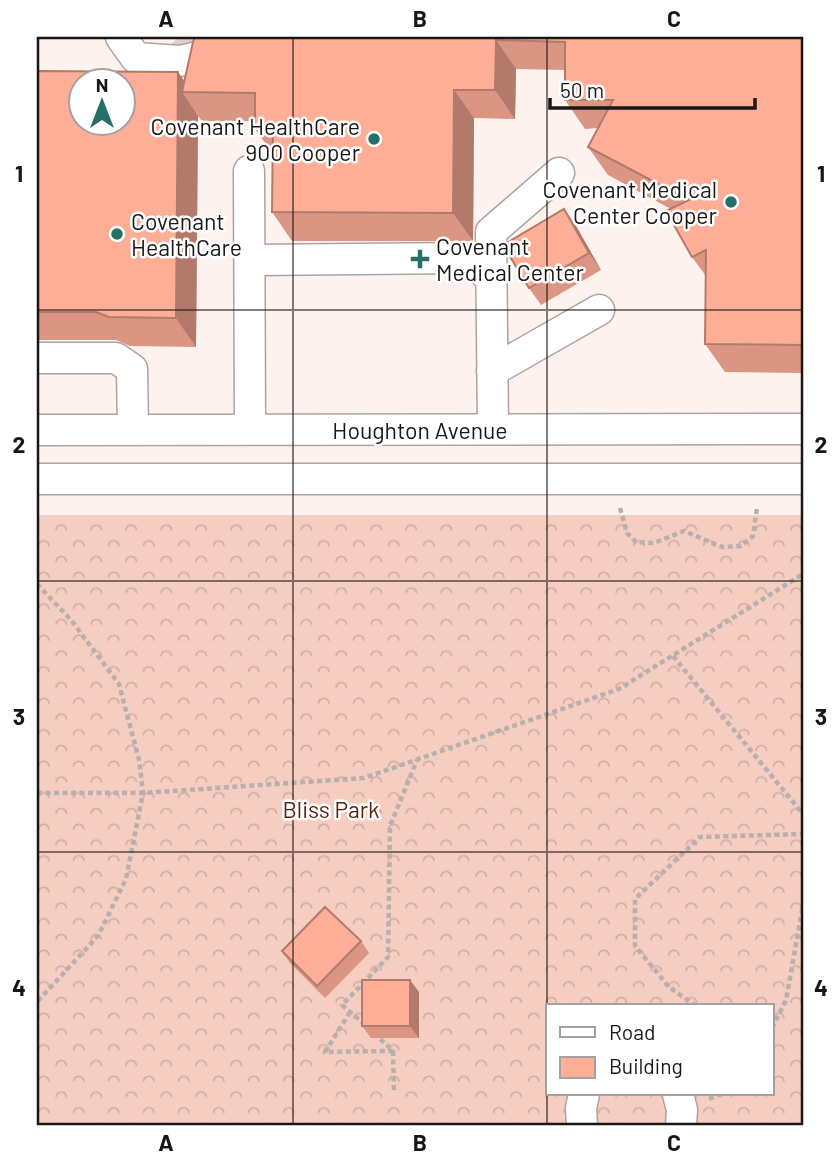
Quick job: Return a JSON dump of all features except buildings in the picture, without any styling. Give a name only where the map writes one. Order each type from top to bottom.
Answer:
[{"type":"street","points":[[121,37],[136,58],[180,61],[197,57]]},
{"type":"street","points":[[249,171],[250,430]]},
{"type":"street","points":[[493,429],[491,232],[559,173]]},
{"type":"street","points":[[250,260],[462,258],[476,265],[492,279]]},
{"type":"street","points":[[492,372],[599,310]]},
{"type":"street","points":[[37,359],[117,358],[132,369],[133,430]]},
{"type":"street","name":"Houghton Avenue","points":[[37,430],[803,429]]},
{"type":"street","points":[[37,479],[803,479]]},
{"type":"street","points":[[582,1125],[580,1108],[583,1096]]},
{"type":"street","points":[[678,1096],[682,1110],[681,1125]]},
{"type":"path","points":[[620,508],[627,533],[636,542],[654,543],[684,531],[722,547],[741,546],[753,536],[757,508]]},
{"type":"path","points":[[37,793],[143,793],[364,778],[619,689],[803,574]]},
{"type":"path","points":[[37,584],[71,620],[119,684],[139,760],[143,793],[126,879],[98,936],[37,1002]]},
{"type":"path","points":[[673,656],[803,814]]},
{"type":"path","points":[[368,1027],[342,1005],[388,957],[390,826],[418,759]]},
{"type":"path","points":[[693,1004],[669,987],[635,946],[635,900],[700,837],[803,834]]},
{"type":"path","points":[[774,1024],[786,1000],[803,905]]},
{"type":"path","points":[[350,1012],[325,1052],[393,1051]]},
{"type":"path","points":[[376,1035],[393,1051],[394,1093]]},
{"type":"green space","name":"Bliss Park","points":[[37,515],[803,515],[803,1125],[37,1125]]},
{"type":"tunnel","points":[[179,37],[197,57]]},
{"type":"place","name":"Covenant HealthCare 900 Cooper","points":[[374,139]]},
{"type":"place","name":"Covenant Medical Center Cooper","points":[[731,202]]},
{"type":"place","name":"Covenant HealthCare","points":[[117,234]]},
{"type":"place","name":"Covenant Medical Center","points":[[420,259]]}]
